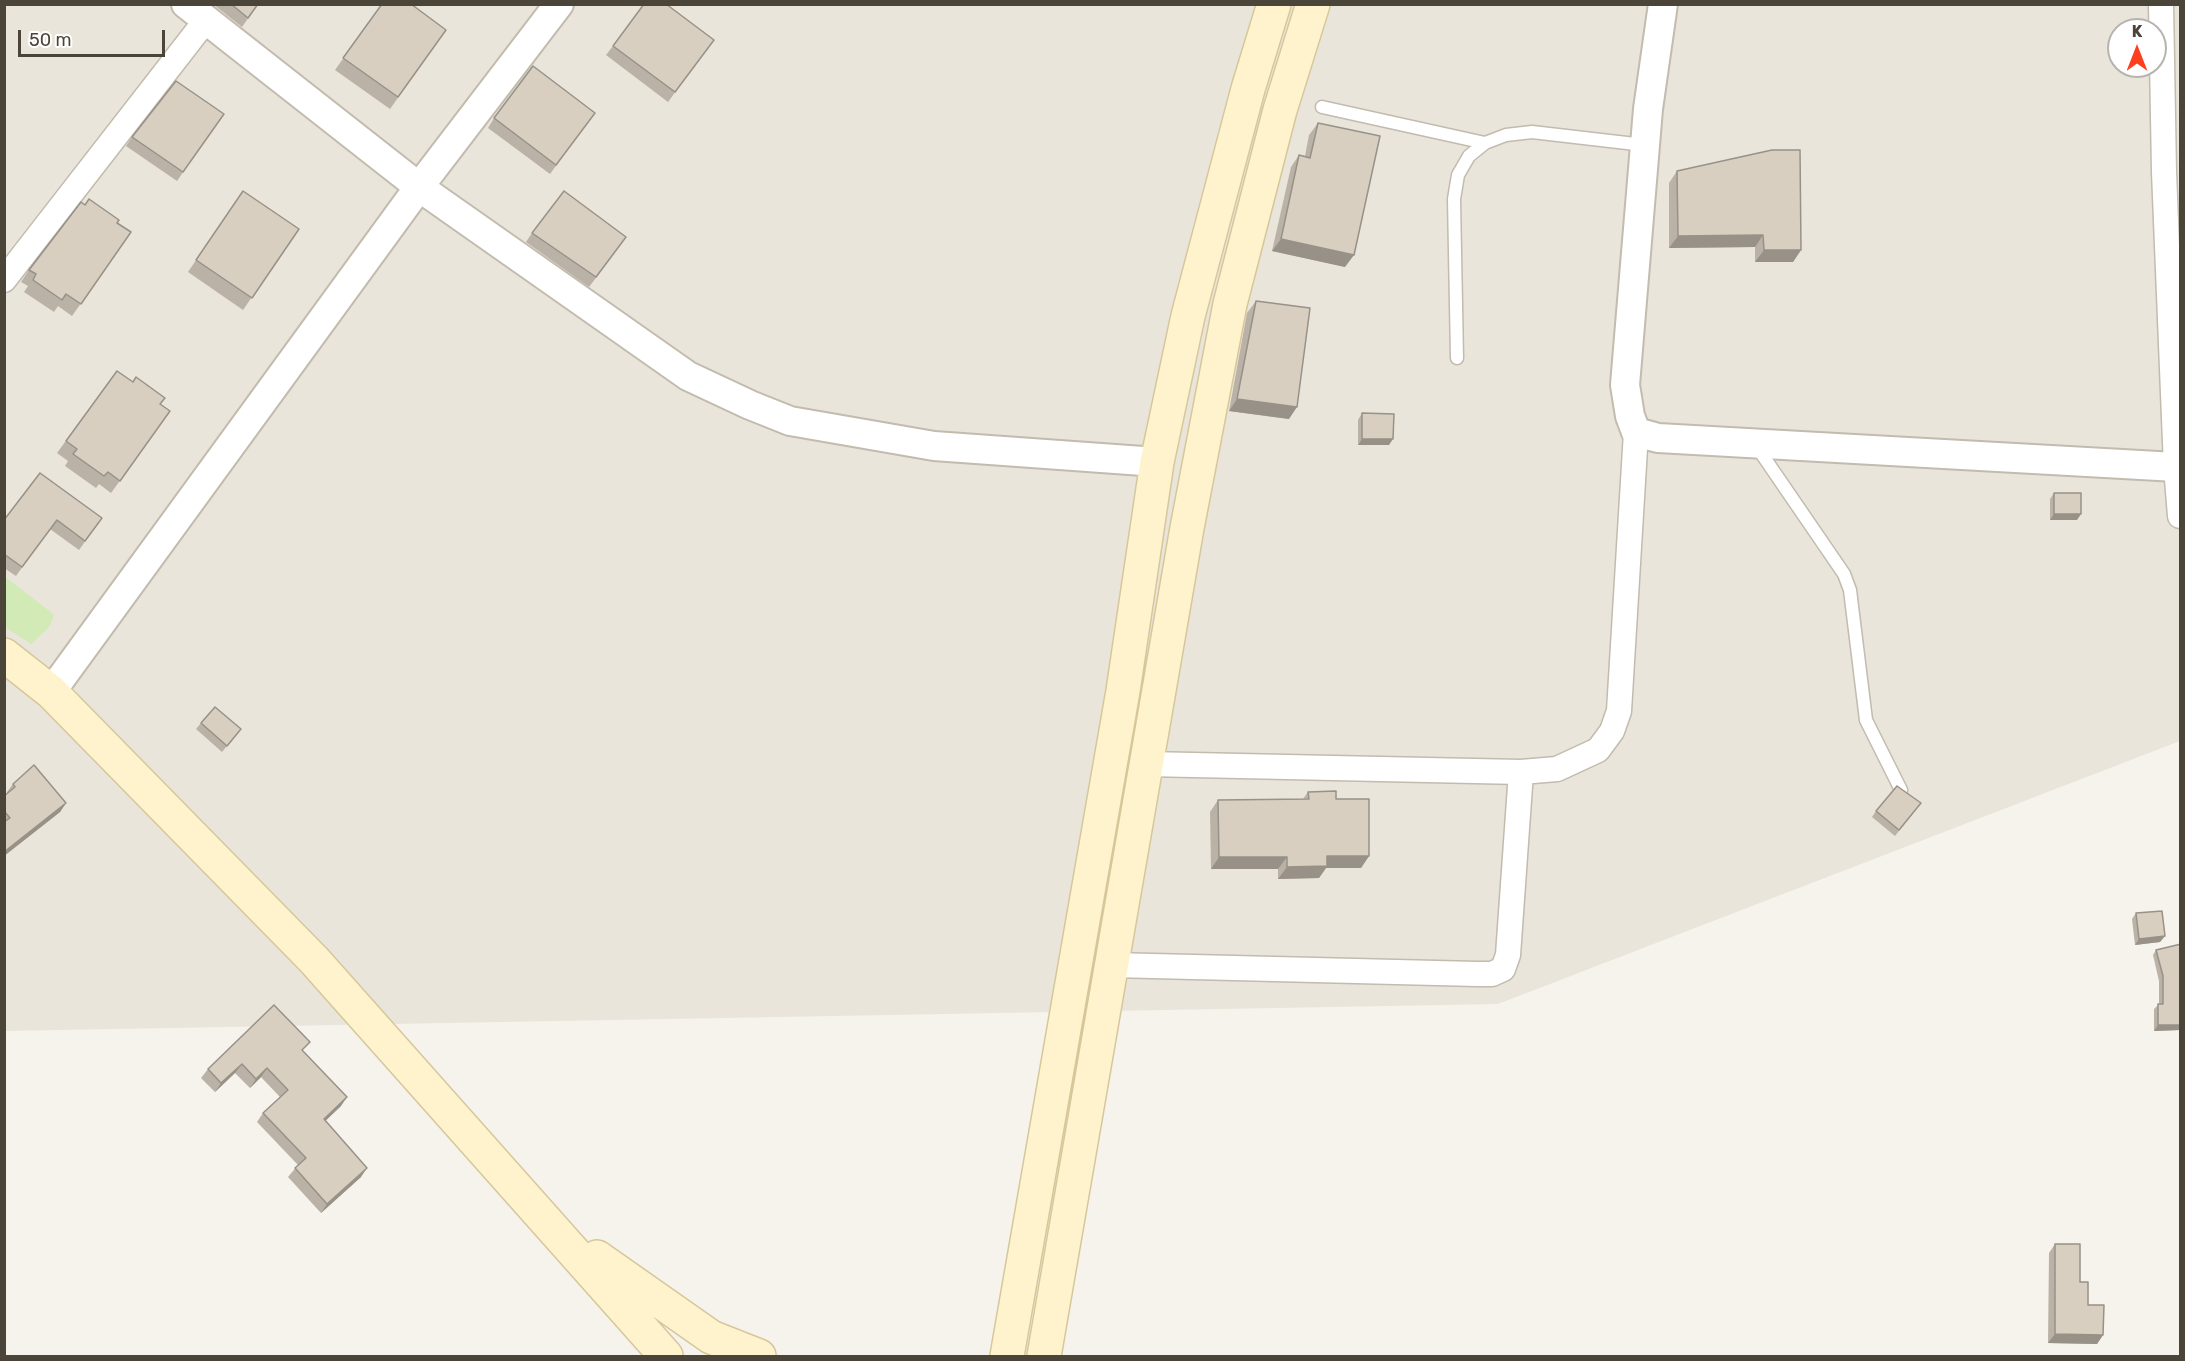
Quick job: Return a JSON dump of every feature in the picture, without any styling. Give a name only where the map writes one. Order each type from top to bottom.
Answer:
[{"type":"main road","points":[[1007,1356],[1123,691],[1157,462],[1188,316],[1248,89],[1274,4]]},
{"type":"main road","points":[[1044,1356],[1146,764],[1230,304],[1280,110],[1313,4]]},
{"type":"main road","points":[[4,655],[51,692],[314,960],[550,1222],[666,1356]]},
{"type":"main road","points":[[550,1222],[711,1337],[759,1356]]},
{"type":"street","points":[[51,692],[418,188],[559,4]]},
{"type":"street","points":[[1146,764],[1521,772],[1557,769],[1582,759],[1598,750],[1612,731],[1619,711],[1636,432],[1630,416],[1625,385],[1644,145],[1664,4]]},
{"type":"street","points":[[2161,4],[2164,172],[2176,467],[2181,516]]},
{"type":"street","points":[[4,280],[196,12],[418,188],[688,376],[790,421],[934,446],[1157,462]]},
{"type":"street","points":[[1636,432],[1658,438],[2176,467]]},
{"type":"street","points":[[1112,965],[1476,974],[1492,974],[1503,969],[1508,955],[1521,772]]},
{"type":"lane","points":[[1322,107],[1485,142]]},
{"type":"lane","points":[[1457,358],[1454,199],[1458,175],[1469,156],[1485,142],[1506,135],[1532,132],[1644,145]]},
{"type":"lane","points":[[1755,443],[1844,574],[1850,590],[1866,720],[1901,790]]},
{"type":"shaded area","points":[[4,5],[2180,5],[2180,741],[1498,1004],[5,1031]]},
{"type":"green space","points":[[4,576],[54,616],[49,627],[31,644],[5,627]]},
{"type":"building","points":[[231,4],[258,4],[248,18]]},
{"type":"building","points":[[382,4],[411,4],[446,30],[398,97],[343,58]]},
{"type":"building","points":[[644,4],[666,4],[714,40],[675,92],[613,46]]},
{"type":"building","points":[[533,66],[595,113],[556,165],[494,118]]},
{"type":"building","points":[[176,81],[224,114],[183,172],[132,137]]},
{"type":"building","points":[[1318,123],[1380,136],[1354,255],[1281,239],[1299,155],[1310,158]]},
{"type":"building","points":[[1772,150],[1800,150],[1801,250],[1764,250],[1763,235],[1678,236],[1677,171]]},
{"type":"building","points":[[243,191],[299,229],[252,298],[196,260]]},
{"type":"building","points":[[564,191],[626,237],[596,277],[532,233]]},
{"type":"building","points":[[89,199],[119,220],[117,223],[131,232],[81,304],[66,294],[62,300],[33,280],[36,274],[29,270],[81,202],[85,205]]},
{"type":"building","points":[[1256,301],[1310,308],[1297,407],[1237,399]]},
{"type":"building","points":[[117,371],[133,382],[136,377],[165,398],[160,404],[170,411],[120,481],[108,472],[104,476],[73,454],[77,449],[66,441]]},
{"type":"building","points":[[1362,413],[1394,414],[1393,439],[1362,439]]},
{"type":"building","points":[[40,473],[102,518],[85,541],[57,520],[22,567],[4,554],[4,520]]},
{"type":"building","points":[[2054,493],[2081,493],[2081,514],[2054,514]]},
{"type":"building","points":[[215,707],[241,729],[227,746],[201,723]]},
{"type":"building","points":[[34,765],[66,803],[4,852],[4,822],[10,818],[4,811],[4,796],[15,787],[13,784]]},
{"type":"building","points":[[1897,786],[1921,803],[1899,830],[1876,811]]},
{"type":"building","points":[[1336,791],[1336,799],[1369,799],[1369,856],[1327,856],[1327,866],[1287,867],[1287,857],[1219,857],[1218,800],[1309,799],[1308,792]]},
{"type":"building","points":[[2162,911],[2165,936],[2139,939],[2136,913]]},
{"type":"building","points":[[2181,944],[2181,1025],[2158,1025],[2158,1004],[2163,1004],[2163,976],[2156,950]]},
{"type":"building","points":[[274,1005],[310,1042],[302,1050],[347,1097],[324,1119],[367,1168],[327,1204],[295,1168],[306,1158],[263,1113],[288,1090],[267,1068],[256,1079],[242,1064],[221,1083],[208,1069]]},
{"type":"building","points":[[2055,1244],[2080,1244],[2080,1282],[2088,1282],[2088,1305],[2104,1305],[2103,1335],[2055,1334]]}]
